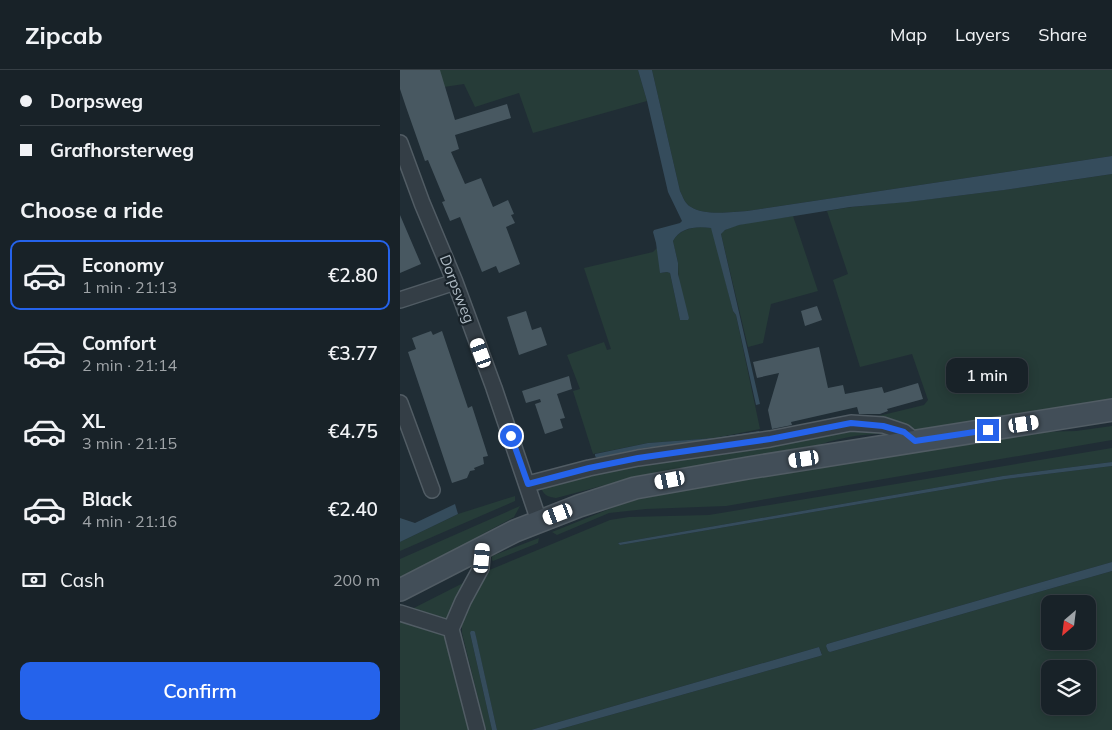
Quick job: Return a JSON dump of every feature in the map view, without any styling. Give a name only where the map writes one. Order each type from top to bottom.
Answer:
[{"type":"main road","points":[[400,590],[483,547],[539,521],[634,488],[709,474],[1112,410]]},
{"type":"street","name":"Dorpsweg","points":[[400,143],[422,203],[455,282],[528,484],[539,521]]},
{"type":"street","points":[[400,300],[455,282]]},
{"type":"street","points":[[400,403],[432,490]]},
{"type":"street","points":[[528,484],[589,468],[638,458],[770,439],[851,423],[883,426],[904,432],[915,441]]},
{"type":"street","points":[[478,730],[452,629],[463,602],[481,568],[483,547]]},
{"type":"street","points":[[400,613],[452,629]]},
{"type":"green space","points":[[438,70],[638,70],[647,101],[533,133],[519,93],[475,107],[464,84],[444,87]]},
{"type":"green space","points":[[652,70],[1112,70],[1112,156],[747,211],[703,212],[689,206],[680,191]]},
{"type":"green space","points":[[1112,174],[1112,401],[913,431],[866,419],[924,405],[928,400],[912,354],[860,367],[833,280],[848,274],[827,211],[1041,185]]},
{"type":"green space","points":[[793,216],[818,291],[771,304],[763,343],[748,347],[721,234],[726,230],[743,224]]},
{"type":"green space","points":[[701,227],[711,228],[713,231],[733,311],[736,315],[760,429],[715,438],[648,443],[593,454],[573,391],[580,389],[567,355],[604,342],[607,350],[611,349],[584,268],[653,252],[657,248],[662,273],[670,273],[680,320],[678,263],[673,241],[682,232]]},
{"type":"green space","points":[[862,426],[891,434],[850,437],[830,441],[811,448],[632,478],[556,498],[546,495],[541,487],[550,481]]},
{"type":"green space","points":[[1112,426],[1112,440],[726,506],[646,509],[609,513],[557,535],[552,532],[617,506],[639,499],[691,489],[692,487],[1034,432],[1076,431]]},
{"type":"green space","points":[[1112,448],[1112,462],[1003,476],[618,543],[620,545],[1006,479],[1112,466],[1112,562],[827,644],[826,646],[830,652],[1112,571],[1112,730],[557,730],[820,656],[822,654],[819,647],[531,730],[497,730],[475,633],[470,633],[492,730],[486,730],[462,633],[462,625],[469,600],[487,571],[610,520],[629,517],[709,515]]},
{"type":"green space","points":[[515,496],[515,501],[400,551],[400,542],[458,514]]},
{"type":"green space","points":[[520,506],[514,517],[400,579],[400,559]]},
{"type":"green space","points":[[539,538],[538,543],[492,560],[492,556]]},
{"type":"green space","points":[[469,580],[452,618],[443,621],[408,611]]},
{"type":"green space","points":[[400,621],[411,622],[449,635],[471,730],[400,730]]},
{"type":"water","points":[[638,70],[652,70],[680,191],[689,206],[703,212],[747,211],[1112,156],[1112,174],[1004,190],[850,207],[739,225],[725,230],[721,234],[760,404],[756,405],[736,315],[733,311],[711,228],[689,228],[676,236],[673,241],[688,320],[680,320],[670,273],[660,273],[653,232],[654,230],[682,221],[668,192]]},
{"type":"water","points":[[759,431],[760,433],[730,439],[644,448],[597,458],[595,456],[595,454],[648,443],[715,438]]},
{"type":"water","points":[[1112,462],[1112,466],[1006,479],[620,545],[618,543],[1003,476]]},
{"type":"water","points":[[455,504],[458,514],[400,542],[400,518],[415,523]]},
{"type":"water","points":[[1112,562],[1112,571],[830,652],[826,646],[827,644]]},
{"type":"water","points":[[471,631],[475,632],[497,730],[492,730]]},
{"type":"water","points":[[819,647],[822,655],[820,656],[557,730],[531,730]]},
{"type":"building","points":[[400,70],[440,70],[455,120],[507,104],[511,118],[455,135],[459,149],[451,152],[465,184],[481,178],[493,207],[508,200],[514,214],[511,215],[515,223],[506,227],[520,264],[499,273],[496,266],[482,272],[460,217],[450,221],[442,202],[445,201],[428,160],[425,161],[400,89]]},
{"type":"building","points":[[400,215],[421,264],[400,273]]},
{"type":"building","points":[[817,306],[822,320],[805,326],[801,311]]},
{"type":"building","points":[[526,311],[532,330],[541,327],[547,345],[519,355],[507,317]]},
{"type":"building","points":[[431,331],[433,335],[442,331],[468,408],[472,406],[488,456],[483,457],[484,464],[470,471],[467,478],[452,483],[408,352],[416,349],[412,338]]},
{"type":"building","points":[[819,347],[828,388],[843,385],[845,394],[882,387],[884,393],[918,383],[923,399],[887,409],[888,411],[880,414],[859,414],[857,407],[791,422],[792,425],[772,429],[768,410],[779,373],[757,378],[753,362]]},
{"type":"building","points":[[569,376],[572,389],[557,394],[565,418],[560,419],[563,428],[545,434],[535,404],[541,402],[540,399],[526,403],[522,391]]},
{"type":"route","points":[[511,436],[528,484],[589,468],[638,458],[770,439],[851,423],[883,426],[904,432],[915,441],[988,430]]}]
